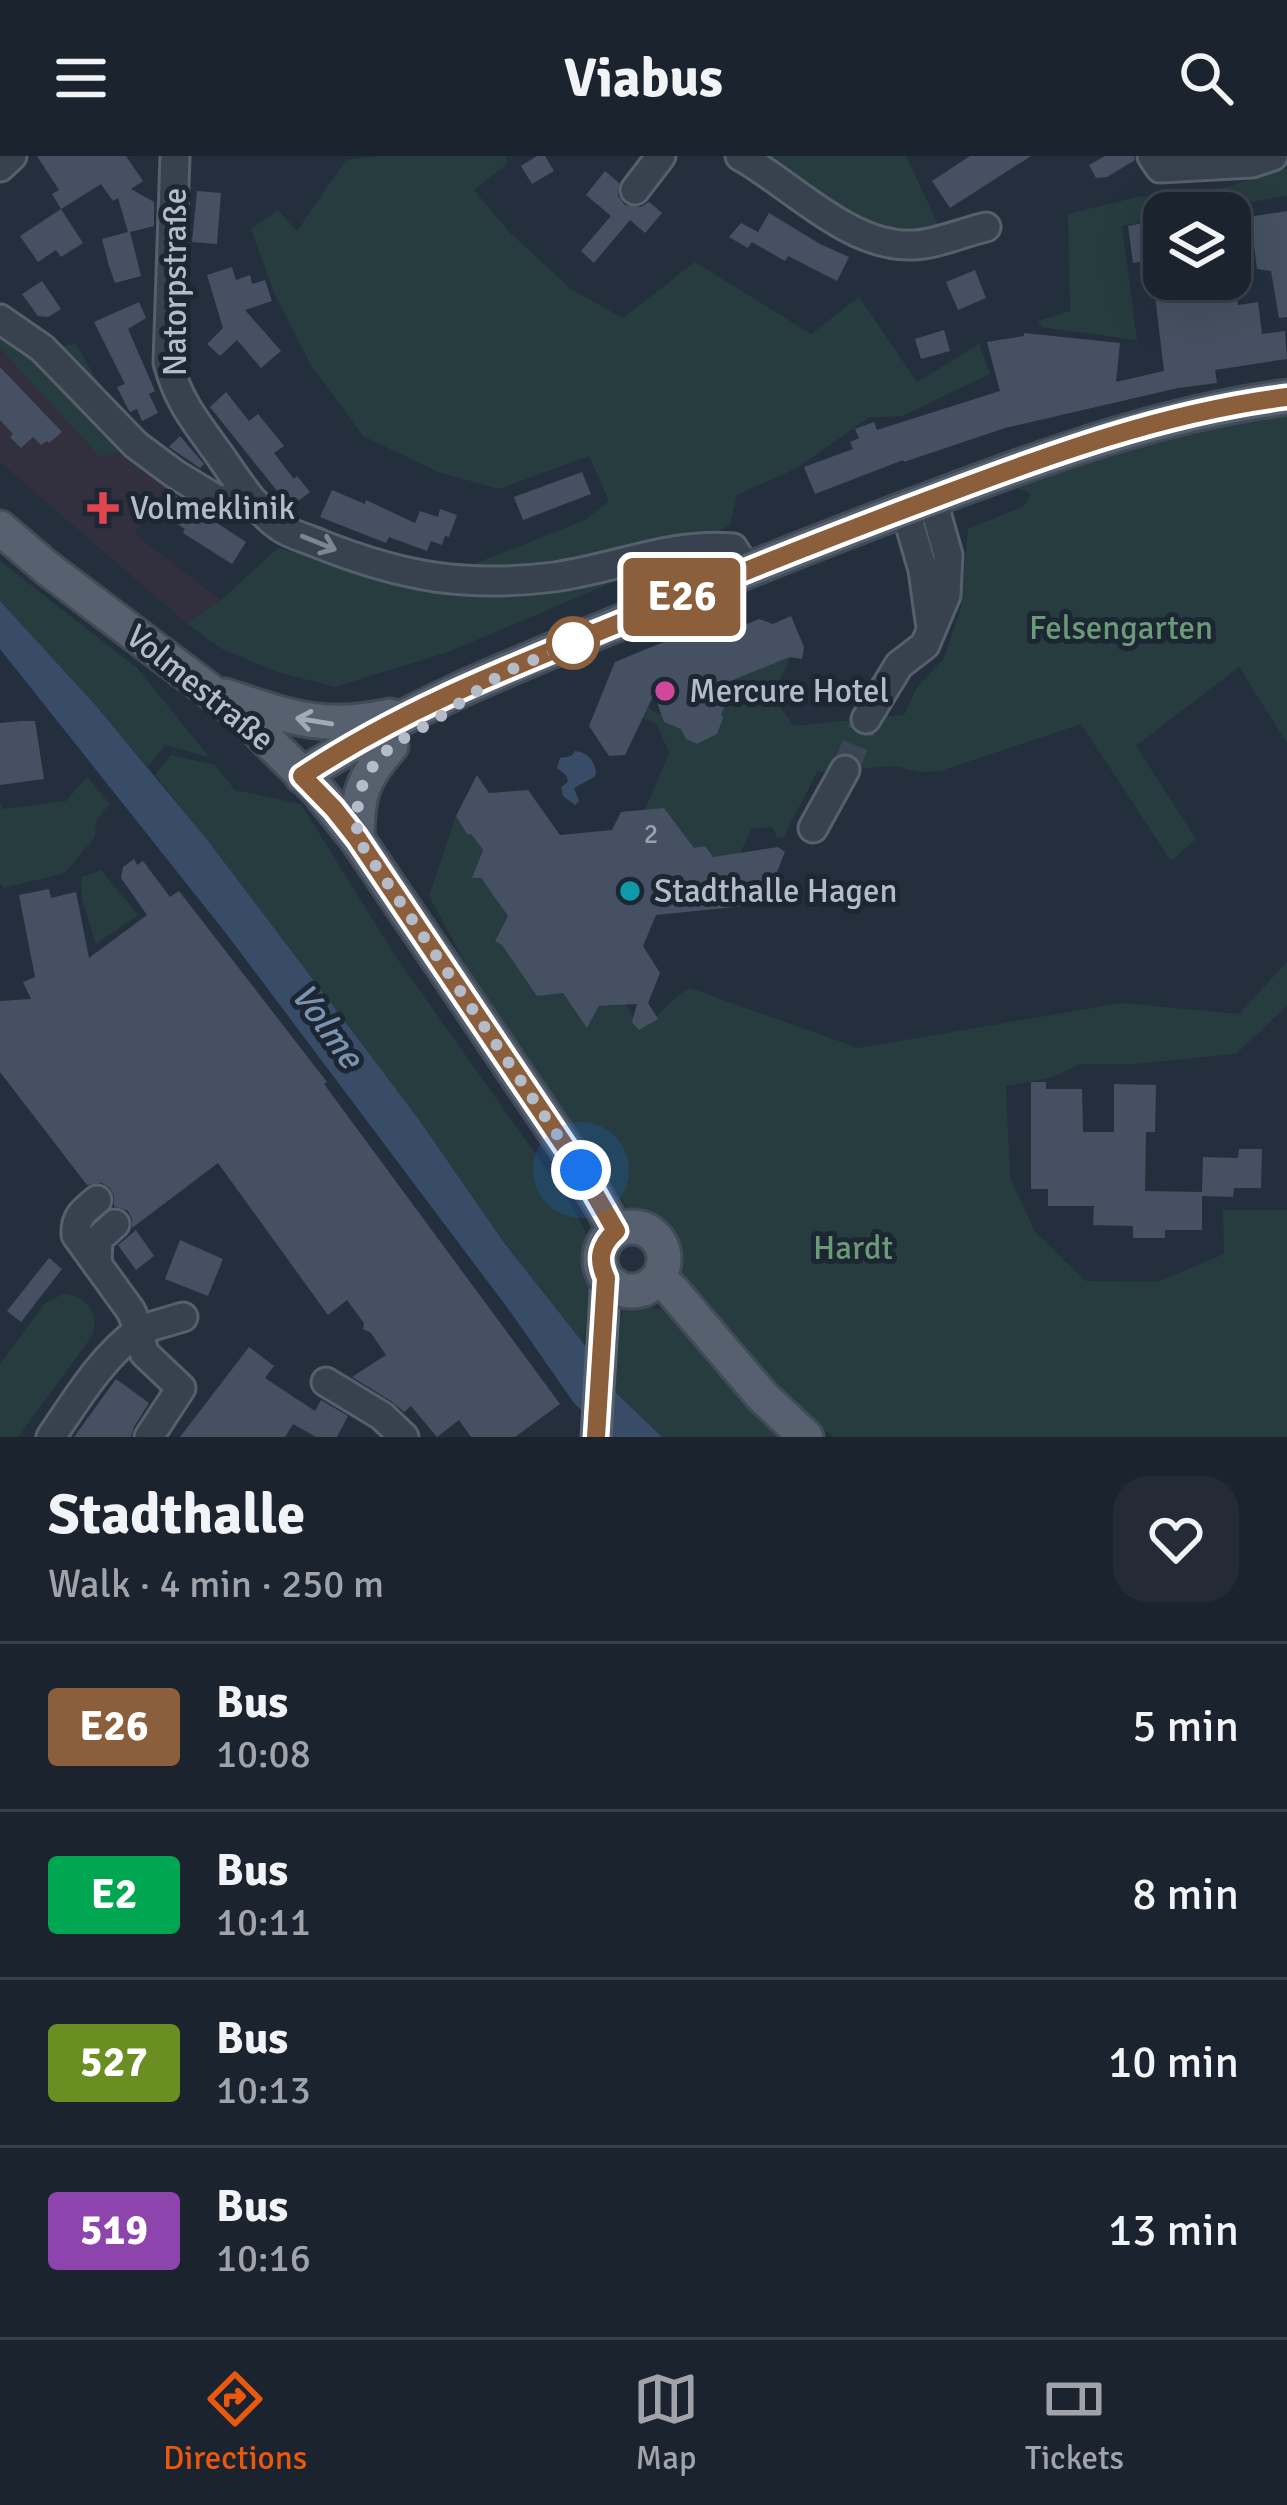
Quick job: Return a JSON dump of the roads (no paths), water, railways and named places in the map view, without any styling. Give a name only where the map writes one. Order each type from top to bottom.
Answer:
[{"type":"main road","points":[[309,782],[416,710],[747,570],[1096,439],[1287,397]]},
{"type":"main road","name":"Volmestraße","points":[[0,528],[243,716],[309,782],[357,838],[581,1170],[616,1231]]},
{"type":"main road","points":[[309,782],[391,746],[503,673]]},
{"type":"main road","points":[[215,693],[314,723],[340,724],[416,710]]},
{"type":"main road","points":[[357,838],[361,788],[391,746]]},
{"type":"main road","points":[[634,1226],[654,1234],[665,1262],[658,1279],[642,1290],[610,1293],[600,1255],[608,1238],[634,1226]]},
{"type":"main road","points":[[658,1279],[762,1396],[806,1437]]},
{"type":"street","points":[[0,167],[12,156]]},
{"type":"street","name":"Natorpstraße","points":[[175,156],[168,363],[176,392],[256,504],[280,528],[369,563],[455,582],[559,577],[713,546],[733,548],[747,570]]},
{"type":"street","points":[[635,190],[661,156]]},
{"type":"street","points":[[740,156],[837,224],[873,239],[913,245],[986,227]]},
{"type":"street","points":[[1152,156],[1160,168],[1252,163],[1273,156]]},
{"type":"street","points":[[0,319],[42,348],[136,445],[175,474],[216,500],[256,504]]},
{"type":"street","points":[[866,719],[899,665],[925,645],[931,628],[919,504]]},
{"type":"street","points":[[813,828],[844,770]]},
{"type":"street","points":[[97,1200],[80,1214],[76,1234],[131,1311],[144,1352],[181,1388],[149,1437]]},
{"type":"street","points":[[97,1264],[98,1239],[116,1224]]},
{"type":"street","points":[[596,1437],[610,1293]]},
{"type":"street","points":[[51,1437],[123,1342],[139,1330],[183,1316]]},
{"type":"street","points":[[326,1382],[382,1416],[404,1437]]},
{"type":"water","name":"Volme","points":[[0,601],[97,707],[208,841],[417,1117],[615,1392],[662,1437],[608,1437],[574,1403],[225,932],[0,649]]},
{"type":"water","points":[[575,751],[590,758],[596,773],[574,788],[579,801],[575,805],[563,796],[561,787],[568,782],[557,768],[560,758]]},
{"type":"tunnel","points":[[845,770],[866,719]]},
{"type":"place","name":"Volmeklinik","points":[[103,508]]},
{"type":"place","name":"Mercure Hotel","points":[[665,691]]},
{"type":"place","name":"Stadthalle Hagen","points":[[630,891]]},
{"type":"park label","name":"Felsengarten","points":[[1121,628]]},
{"type":"park label","name":"Hardt","points":[[853,1248]]}]
